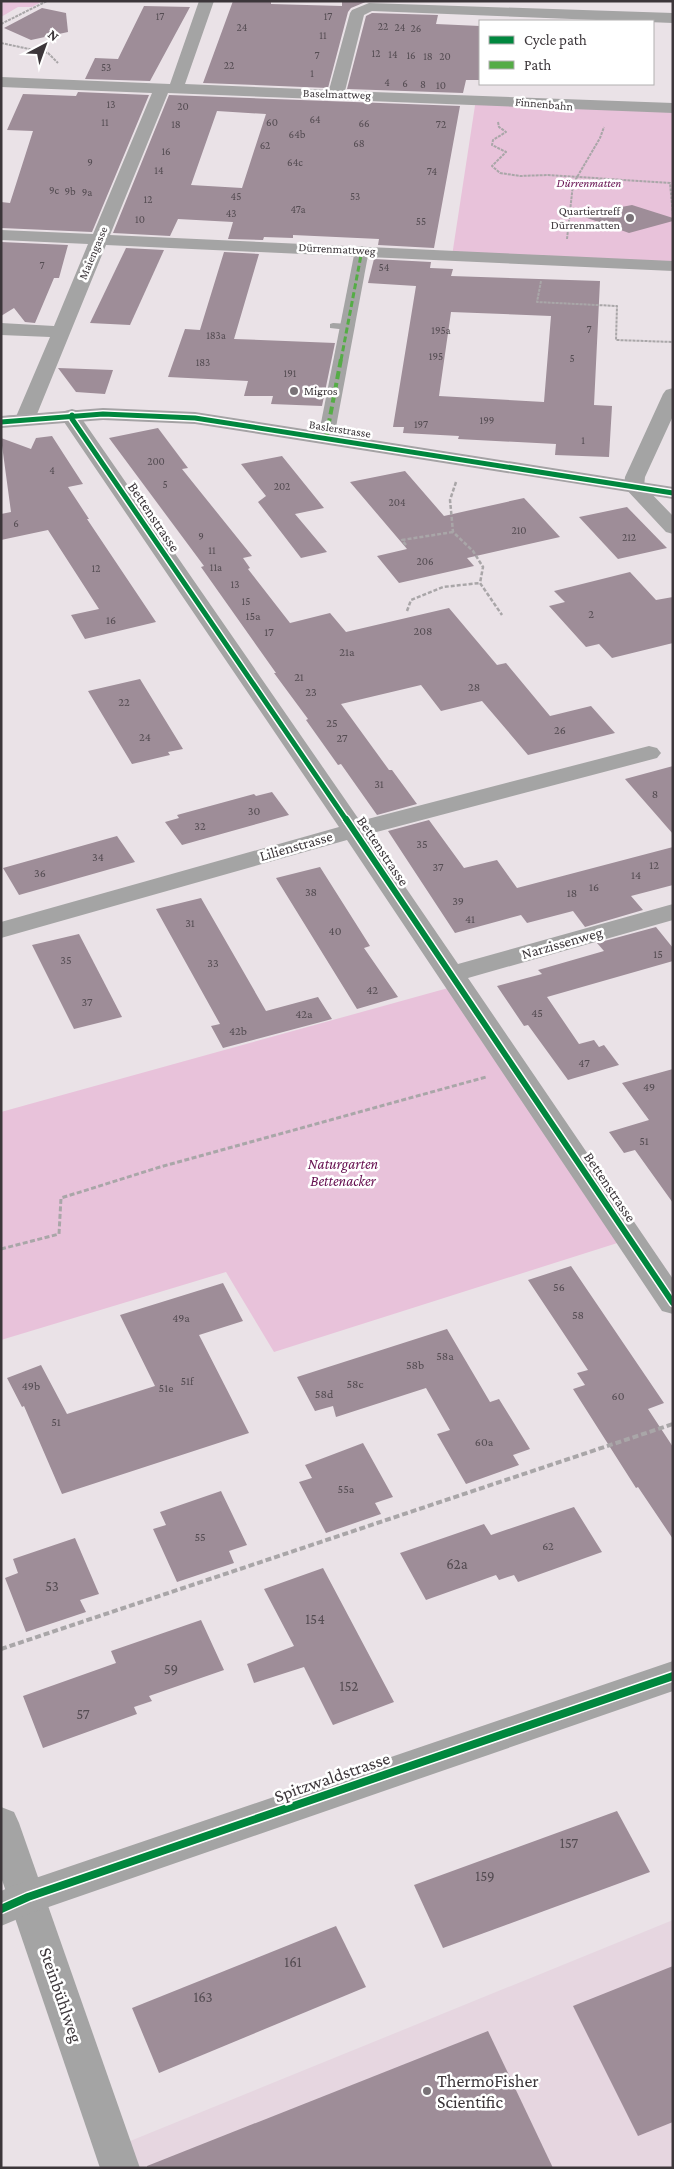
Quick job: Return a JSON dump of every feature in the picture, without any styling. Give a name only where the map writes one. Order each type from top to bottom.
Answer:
[{"type":"main road","name":"Baslerstrasse","points":[[1,422],[72,415],[149,415],[195,418],[673,493]]},
{"type":"street","name":"Maiengasse","points":[[25,419],[99,239],[207,1]]},
{"type":"street","points":[[336,94],[357,13],[369,7],[394,4],[673,18]]},
{"type":"street","name":"Baselmattweg","points":[[1,82],[673,108]]},
{"type":"street","name":"Dürrenmattweg","points":[[1,235],[362,250],[564,262],[673,266]]},
{"type":"street","points":[[326,438],[340,327],[353,275],[362,250]]},
{"type":"street","points":[[1,329],[60,332]]},
{"type":"street","points":[[673,394],[635,477],[634,487],[673,528]]},
{"type":"street","name":"Bettenstrasse","points":[[72,415],[72,419],[452,974],[673,1304]]},
{"type":"street","name":"Lilienstrasse","points":[[1,930],[354,830],[650,752]]},
{"type":"street","name":"Narzissenweg","points":[[452,974],[673,912]]},
{"type":"street","name":"Spitzwaldstrasse","points":[[14,1903],[673,1676]]},
{"type":"street","name":"Steinbühlweg","points":[[1,1823],[14,1903],[120,2168]]},
{"type":"path","points":[[1,24],[48,1]]},
{"type":"path","points":[[1,43],[48,53],[65,70],[58,84]]},
{"type":"path","points":[[564,262],[573,184],[600,138],[612,105]]},
{"type":"path","points":[[545,261],[536,302],[617,306],[616,340],[673,342]]},
{"type":"path","points":[[463,460],[450,500],[453,532],[473,551],[483,567],[480,583],[502,615]]},
{"type":"path","points":[[406,545],[402,540],[453,532]]},
{"type":"path","points":[[407,611],[411,600],[443,587],[480,583]]},
{"type":"path","points":[[1,1249],[59,1234],[61,1198],[160,1167],[516,1069]]},
{"type":"path","points":[[1,1649],[673,1424]]},
{"type":"shaded area","points":[[673,1920],[673,2168],[120,2168],[113,2148]]},
{"type":"green space","points":[[1,1],[43,1],[32,7],[18,7],[1,17]]},
{"type":"green space","name":"Dürrenmatten","points":[[476,99],[673,108],[673,266],[452,256]]},
{"type":"green space","name":"Naturgarten Bettenacker","points":[[459,985],[630,1239],[274,1352],[226,1272],[1,1340],[1,1112]]},
{"type":"building","points":[[233,1],[271,1],[271,4],[342,6],[342,1],[368,1],[351,8],[348,12],[328,88],[203,83]]},
{"type":"building","points":[[144,6],[190,7],[150,81],[85,79],[95,58],[118,59]]},
{"type":"building","points":[[42,8],[66,13],[68,32],[31,40],[4,28]]},
{"type":"building","points":[[372,13],[438,15],[436,24],[479,26],[479,80],[466,80],[463,93],[347,89],[366,16]]},
{"type":"building","points":[[78,92],[149,95],[92,232],[1,228],[1,202],[10,203],[33,131],[7,130],[23,94],[76,96]]},
{"type":"building","points":[[169,95],[460,106],[434,248],[378,245],[379,239],[293,235],[293,238],[264,237],[263,240],[228,239],[233,222],[178,219],[170,236],[113,233]],"holes":[[[217,111],[266,114],[242,188],[191,185]]]},
{"type":"building","name":"Quartiertreff Dürrenmatten","points":[[632,205],[673,218],[673,221],[629,233],[579,215]]},
{"type":"building","points":[[1,242],[68,245],[59,278],[54,278],[35,323],[25,322],[14,308],[1,316]]},
{"type":"building","points":[[126,248],[164,250],[130,325],[90,323]]},
{"type":"building","points":[[224,252],[259,254],[234,339],[335,343],[322,406],[271,404],[273,396],[244,396],[248,381],[168,377],[185,329],[200,330]]},
{"type":"building","points":[[374,259],[431,262],[430,268],[453,269],[451,276],[600,281],[594,405],[612,406],[609,457],[555,455],[556,444],[458,439],[459,436],[403,433],[404,427],[393,427],[416,286],[368,283]],"holes":[[[451,312],[551,316],[544,402],[439,396]]]},
{"type":"building","points":[[58,368],[113,370],[105,394],[76,392]]},
{"type":"building","points":[[158,428],[188,468],[182,469],[252,556],[243,558],[250,568],[248,569],[290,623],[330,613],[346,632],[449,608],[497,665],[506,663],[550,716],[591,706],[615,733],[528,755],[482,701],[441,711],[421,685],[341,704],[389,770],[392,770],[417,804],[377,815],[341,764],[338,765],[306,720],[308,719],[201,567],[204,566],[109,438]]},
{"type":"building","points":[[52,436],[83,484],[68,487],[89,519],[87,519],[156,622],[85,639],[71,615],[99,609],[48,530],[1,540],[1,514],[11,512],[1,438],[31,449],[36,438]]},
{"type":"building","points":[[282,456],[324,508],[295,514],[327,552],[301,558],[258,502],[266,496],[241,464]]},
{"type":"building","points":[[405,471],[444,516],[524,498],[560,537],[467,558],[474,566],[399,583],[377,556],[407,549],[350,482]]},
{"type":"building","points":[[627,507],[667,548],[618,559],[579,517]]},
{"type":"building","points":[[630,572],[656,600],[673,597],[673,643],[612,658],[599,644],[586,647],[549,606],[565,602],[554,591]]},
{"type":"building","points":[[140,679],[183,749],[168,752],[170,755],[132,764],[88,691]]},
{"type":"building","points":[[673,766],[673,834],[625,779]]},
{"type":"building","points":[[272,792],[289,815],[182,845],[165,822],[179,818],[177,815],[254,794],[256,796]]},
{"type":"building","points":[[429,820],[464,868],[497,860],[517,888],[673,847],[673,885],[631,896],[643,910],[585,927],[573,911],[527,923],[521,915],[455,933],[388,831]]},
{"type":"building","points":[[117,836],[135,862],[19,895],[3,868]]},
{"type":"building","points":[[320,867],[370,946],[364,948],[398,997],[357,1009],[276,878]]},
{"type":"building","points":[[201,898],[266,1011],[318,997],[332,1019],[223,1048],[211,1026],[220,1024],[156,909]]},
{"type":"building","points":[[656,927],[673,948],[673,961],[547,997],[579,1044],[594,1040],[599,1047],[604,1045],[619,1065],[568,1080],[528,1025],[524,1026],[497,986],[542,974],[538,970],[604,951],[597,943]]},
{"type":"building","points":[[79,934],[122,1017],[74,1029],[32,945]]},
{"type":"building","points":[[673,1069],[673,1203],[635,1150],[624,1153],[609,1132],[649,1120],[622,1083]]},
{"type":"building","points":[[571,1266],[664,1403],[648,1409],[673,1447],[673,1539],[638,1487],[636,1488],[573,1389],[585,1385],[577,1373],[588,1370],[528,1280]]},
{"type":"building","points":[[223,1283],[243,1321],[199,1335],[249,1433],[62,1494],[24,1406],[22,1407],[7,1378],[41,1365],[67,1414],[155,1386],[120,1315]]},
{"type":"building","points":[[447,1329],[490,1402],[499,1399],[530,1449],[513,1455],[519,1465],[466,1484],[437,1434],[450,1430],[426,1388],[336,1417],[333,1406],[315,1411],[297,1377]]},
{"type":"building","points":[[363,1443],[393,1497],[375,1503],[381,1514],[326,1533],[299,1482],[312,1478],[305,1465]]},
{"type":"building","points":[[221,1491],[247,1545],[229,1551],[234,1563],[177,1582],[153,1529],[166,1525],[160,1512]]},
{"type":"building","points":[[574,1507],[602,1552],[518,1582],[514,1575],[499,1580],[496,1575],[426,1600],[400,1553],[484,1524],[491,1535]]},
{"type":"building","points":[[75,1538],[99,1594],[80,1600],[86,1612],[26,1632],[5,1578],[18,1573],[13,1559]]},
{"type":"building","points":[[323,1568],[394,1702],[333,1725],[304,1667],[254,1683],[247,1664],[294,1646],[264,1589]]},
{"type":"building","points":[[201,1620],[224,1670],[149,1696],[152,1701],[134,1707],[137,1714],[43,1748],[23,1696],[116,1663],[111,1651]]},
{"type":"building","points":[[617,1811],[650,1872],[443,1948],[414,1885]]},
{"type":"building","points":[[336,1926],[366,1987],[159,2073],[132,2008]]},
{"type":"building","points":[[673,1966],[673,2122],[638,2136],[573,2006]]},
{"type":"building","name":"ThermoFisher Scientific","points":[[488,2031],[553,2168],[147,2168],[147,2166]]},
{"type":"tram line","points":[[1,417],[111,412],[221,419],[673,490]]},
{"type":"tram line","points":[[1,426],[101,418]]},
{"type":"marked path","points":[[326,438],[362,250]]},
{"type":"cycle path","points":[[1,422],[103,414],[195,418],[673,493]]},
{"type":"cycle path","points":[[72,415],[72,419],[452,974],[673,1303]]},
{"type":"cycle path","points":[[1,1909],[28,1897],[673,1676]]},
{"type":"place","name":"Quartiertreff Dürrenmatten","points":[[630,218]]},
{"type":"place","name":"Migros","points":[[294,391]]},
{"type":"place","name":"ThermoFisher Scientific","points":[[427,2091]]}]
